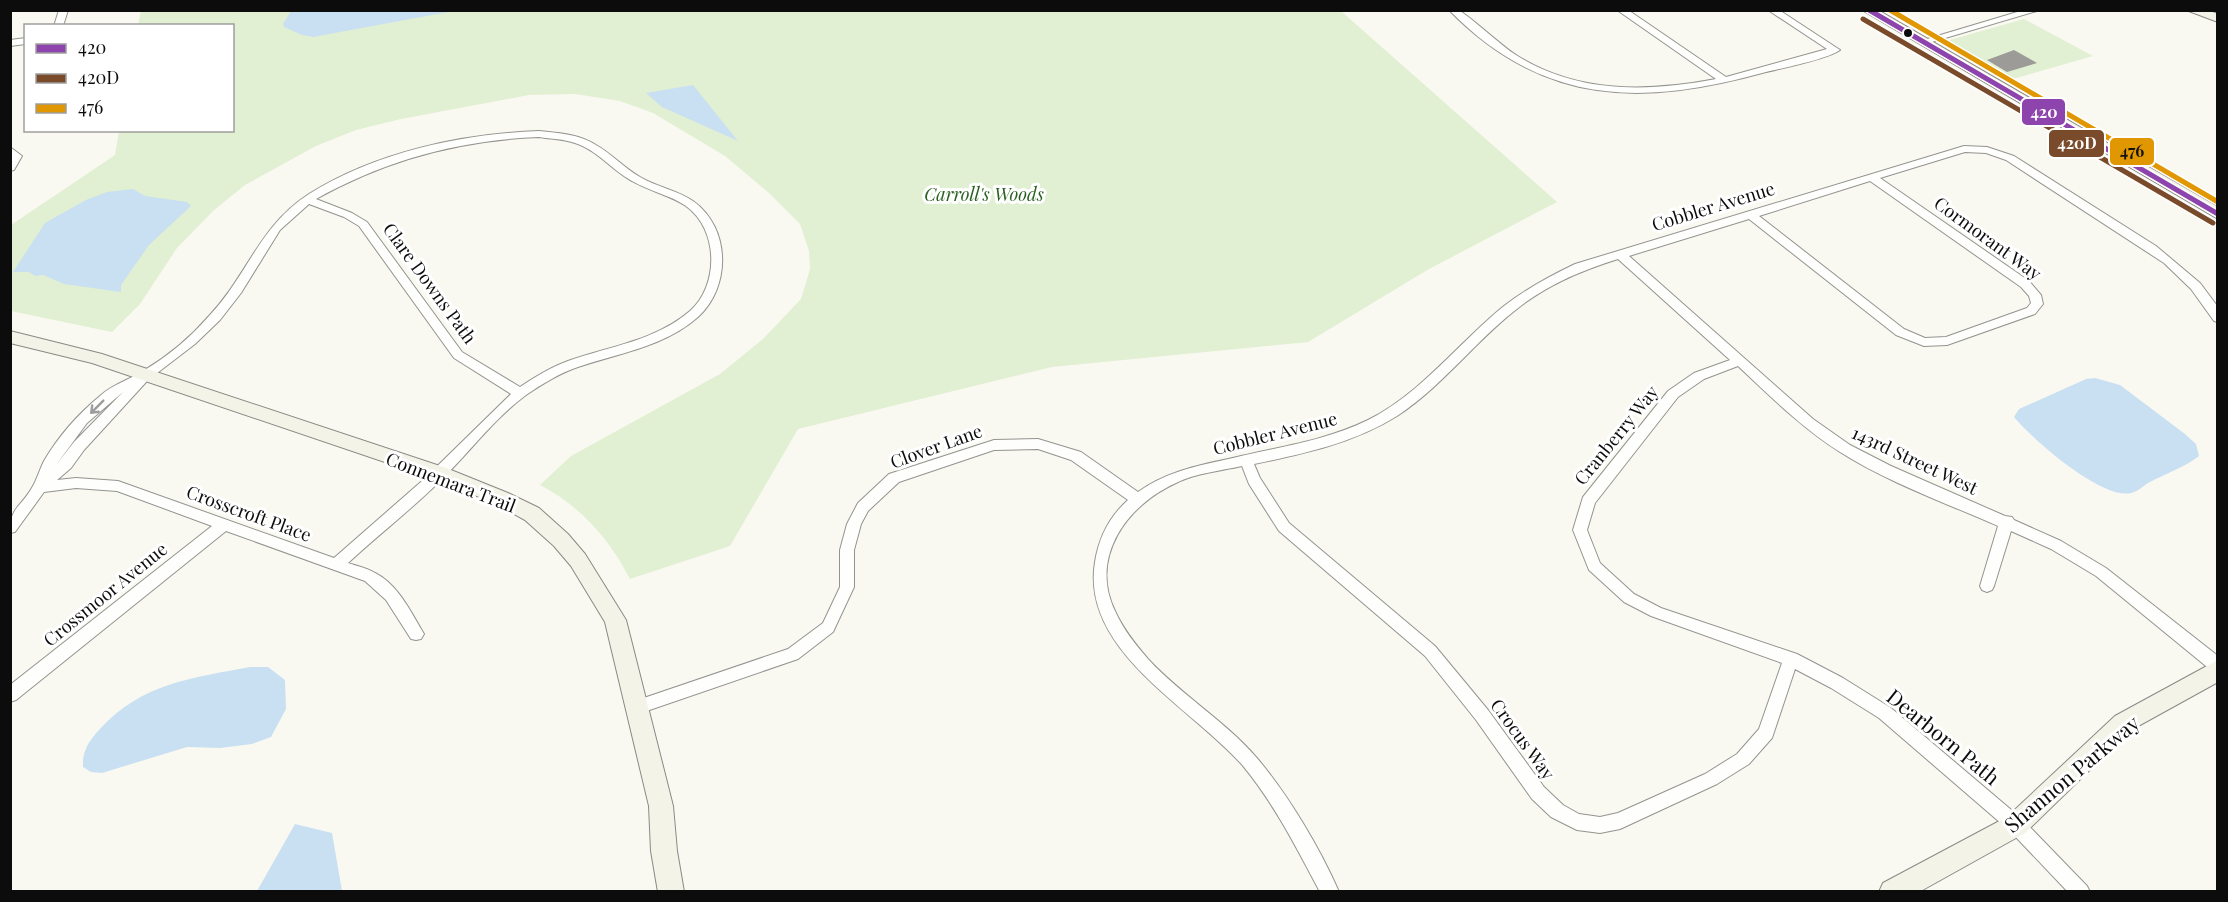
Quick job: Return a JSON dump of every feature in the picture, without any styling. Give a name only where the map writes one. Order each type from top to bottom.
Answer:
[{"type":"street","points":[[1453,10],[1507,53],[1553,77],[1603,90],[1629,93],[1675,91],[1835,50],[1772,10]]},
{"type":"street","points":[[1621,10],[1723,79]]},
{"type":"street","points":[[1868,10],[2217,214]]},
{"type":"street","points":[[1922,42],[2036,10]]},
{"type":"street","points":[[2192,10],[2217,18]]},
{"type":"street","points":[[10,528],[40,488],[66,464],[79,446],[129,396],[145,376],[195,338],[216,316],[240,286],[266,238],[287,215],[308,200],[354,175],[386,163],[458,144],[524,133],[557,135],[596,146],[630,176],[681,198],[696,208],[706,221],[713,240],[717,261],[716,283],[707,299],[687,319],[662,335],[637,346],[568,366],[520,393],[439,473],[390,519],[362,538],[336,566]]},
{"type":"street","name":"Cobbler Avenue","points":[[1330,891],[1290,820],[1249,761],[1228,738],[1132,653],[1108,618],[1099,585],[1102,553],[1115,523],[1138,499],[1172,478],[1334,439],[1374,423],[1408,402],[1440,376],[1499,316],[1535,288],[1579,267],[1964,149],[1987,150],[2010,158],[2152,248],[2185,274],[2209,301],[2217,318]]},
{"type":"street","points":[[10,150],[17,156],[10,168]]},
{"type":"street","name":"Cormorant Way","points":[[1750,214],[1900,332],[1924,342],[1947,341],[2031,310],[2037,304],[2035,295],[2025,284],[1871,177]]},
{"type":"street","name":"Clare Downs Path","points":[[308,200],[348,214],[363,224],[458,355],[520,393]]},
{"type":"street","name":"143rd Street West","points":[[1620,254],[1808,422],[1845,448],[1886,470],[2056,544],[2101,572],[2217,668]]},
{"type":"street","name":"Connemara Trail","points":[[10,337],[75,352],[439,473],[503,499],[532,514],[561,540],[578,560],[615,620],[661,806],[664,851],[671,891]]},
{"type":"street","name":"Cranberry Way","points":[[1739,361],[1699,376],[1673,394],[1588,501],[1580,530],[1594,566],[1629,598],[1656,612],[1791,659]]},
{"type":"street","name":"Clover Lane","points":[[635,708],[793,654],[828,627],[847,587],[847,550],[854,524],[863,507],[894,478],[994,445],[1038,444],[1076,456],[1138,499]]},
{"type":"street","name":"Crocus Way","points":[[1246,460],[1254,480],[1284,526],[1430,651],[1482,715],[1538,793],[1557,811],[1577,822],[1600,825],[1620,821],[1712,778],[1743,759],[1766,733],[1791,659]]},
{"type":"street","name":"Crosscroft Place","points":[[40,488],[76,483],[118,486],[370,577],[384,587],[416,634]]},
{"type":"street","points":[[1987,586],[2007,521]]},
{"type":"street","name":"Crossmoor Avenue","points":[[10,695],[224,524]]},
{"type":"street","name":"Dearborn Path","points":[[1791,659],[1837,683],[1884,713],[2016,825],[2081,891]]},
{"type":"street","name":"Shannon Parkway","points":[[1892,891],[2016,825],[2123,723],[2217,668]]},
{"type":"green space","name":"Carroll's Woods","points":[[141,11],[1341,11],[1557,202],[1429,269],[1308,342],[1052,367],[798,429],[730,546],[630,579],[613,550],[592,524],[568,503],[540,485],[571,456],[720,374],[763,339],[801,299],[810,269],[809,251],[800,224],[769,193],[725,156],[653,113],[620,101],[575,94],[529,95],[401,119],[356,130],[316,146],[245,185],[213,211],[177,248],[140,304],[112,332],[11,311],[11,225],[115,155],[119,132],[234,132],[234,24],[138,24]]},
{"type":"green space","points":[[2024,19],[2093,56],[2006,81],[1939,43]]},
{"type":"water","points":[[291,11],[454,11],[313,37],[284,27],[283,24]]},
{"type":"water","points":[[693,85],[738,141],[662,107],[646,93]]},
{"type":"water","points":[[133,189],[145,196],[187,202],[191,206],[149,245],[121,285],[121,292],[64,284],[43,275],[35,276],[29,272],[13,272],[45,223],[86,200],[107,192]]},
{"type":"water","points":[[2095,378],[2120,385],[2185,434],[2196,444],[2199,456],[2136,491],[2118,493],[2086,478],[2068,466],[2014,417],[2019,409],[2086,379]]},
{"type":"water","points":[[250,667],[268,667],[285,680],[286,709],[271,737],[252,744],[220,748],[187,747],[102,773],[91,772],[83,767],[85,751],[92,738],[115,714],[132,702],[150,692],[188,679]]},
{"type":"water","points":[[295,824],[332,833],[342,891],[257,891]]},
{"type":"building","points":[[2014,50],[2037,63],[2007,72],[1987,60]]},
{"type":"transit line","name":"420","points":[[1869,10],[2218,214]]},
{"type":"transit line","name":"476","points":[[1890,10],[2218,202]]},
{"type":"transit line","name":"420D","points":[[1863,19],[2213,223]]}]
